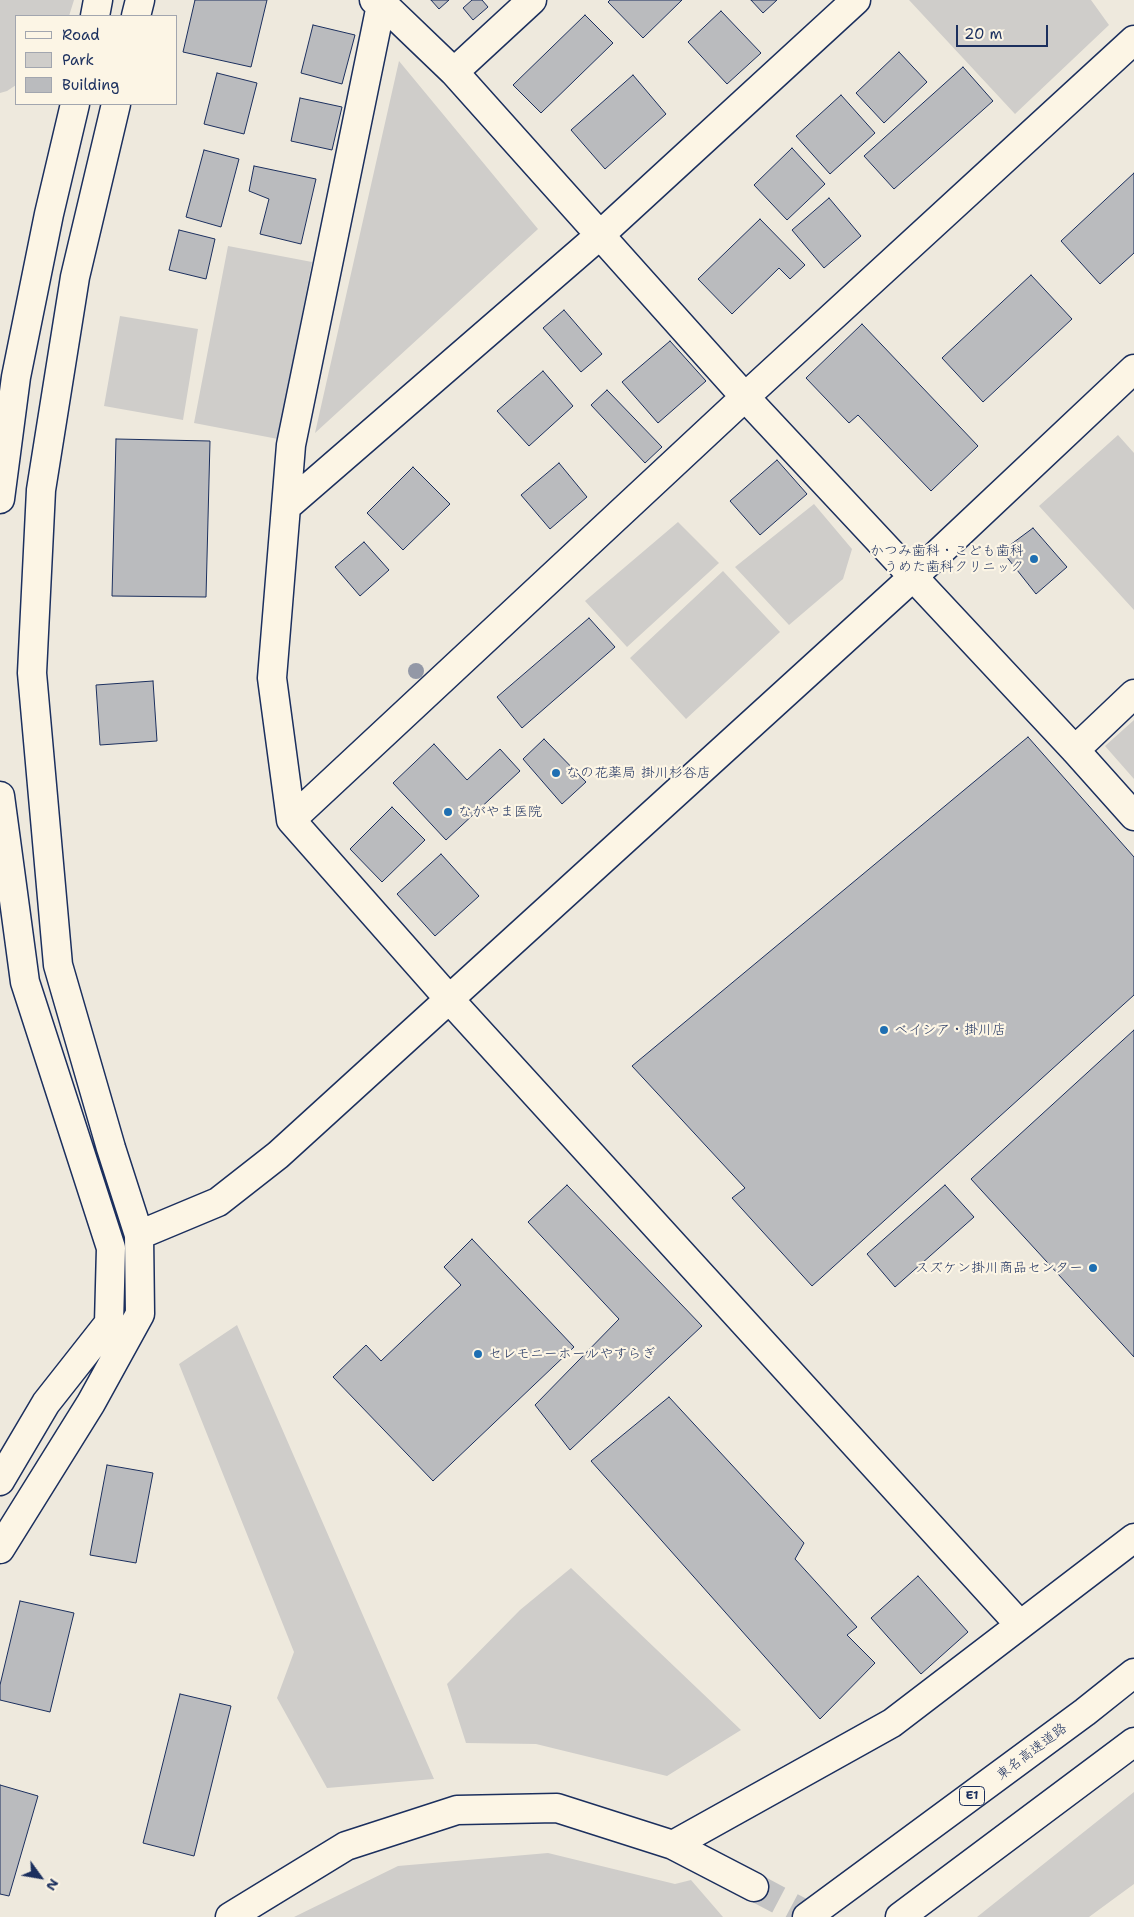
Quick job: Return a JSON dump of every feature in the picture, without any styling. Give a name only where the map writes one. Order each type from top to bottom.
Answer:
[{"type":"main road","points":[[95,15],[98,0]]},
{"type":"main road","points":[[136,15],[140,0]]},
{"type":"main road","points":[[454,72],[532,0]]},
{"type":"main road","points":[[286,507],[600,235],[856,0]]},
{"type":"main road","points":[[379,1],[454,72],[745,397],[1075,750],[1134,816]]},
{"type":"main road","points":[[379,1],[291,445],[272,678],[291,820],[450,1000],[1020,1625]]},
{"type":"main road","points":[[291,820],[745,397],[1134,40]]},
{"type":"main road","points":[[0,499],[16,377],[49,214],[75,105]]},
{"type":"main road","points":[[0,1549],[91,1403],[140,1314],[139,1236],[111,1148],[58,965],[32,673],[41,490],[76,277],[116,105]]},
{"type":"main road","points":[[139,1236],[218,1202],[278,1156],[912,577],[1134,369]]},
{"type":"main road","points":[[1075,750],[1134,694]]},
{"type":"main road","points":[[0,796],[25,982],[111,1248],[108,1323],[46,1403],[0,1481]]},
{"type":"main road","points":[[673,1845],[892,1723],[1134,1538]]},
{"type":"main road","name":"東名高速道路","points":[[807,1917],[1085,1712],[1134,1673]]},
{"type":"main road","points":[[900,1917],[1134,1742]]},
{"type":"main road","points":[[230,1917],[346,1846],[457,1810],[558,1808],[673,1845],[754,1887]]},
{"type":"green space","points":[[0,0],[74,0],[69,15],[15,15],[15,86],[0,93]]},
{"type":"green space","points":[[909,0],[1091,0],[1109,25],[1015,114]]},
{"type":"green space","points":[[399,61],[538,229],[315,433]]},
{"type":"green space","points":[[228,246],[312,262],[278,439],[194,423]]},
{"type":"green space","points":[[120,316],[198,329],[183,420],[104,406]]},
{"type":"green space","points":[[1118,435],[1134,453],[1134,610],[1039,506]]},
{"type":"green space","points":[[814,504],[852,549],[843,579],[789,625],[735,567]]},
{"type":"green space","points":[[678,522],[719,563],[627,647],[585,601]]},
{"type":"green space","points":[[723,571],[780,632],[686,719],[630,658]]},
{"type":"green space","points":[[1134,720],[1134,779],[1105,746]]},
{"type":"green space","points":[[237,1325],[434,1779],[327,1788],[277,1698],[294,1652],[179,1364]]},
{"type":"green space","points":[[571,1568],[741,1730],[667,1776],[536,1744],[466,1743],[447,1684],[520,1610]]},
{"type":"green space","points":[[1134,1792],[1134,1884],[1089,1917],[977,1917]]},
{"type":"green space","points":[[548,1853],[675,1884],[691,1880],[723,1917],[294,1917],[398,1866]]},
{"type":"building","points":[[195,0],[267,0],[251,67],[183,52]]},
{"type":"building","points":[[431,0],[449,0],[439,9]]},
{"type":"building","points":[[472,0],[482,0],[488,7],[473,20],[463,8]]},
{"type":"building","points":[[610,0],[682,0],[643,38],[608,2]]},
{"type":"building","points":[[751,0],[777,0],[763,13]]},
{"type":"building","points":[[721,11],[761,53],[727,84],[688,42]]},
{"type":"building","points":[[585,15],[613,43],[541,113],[513,85]]},
{"type":"building","points":[[313,25],[355,35],[342,84],[301,73]]},
{"type":"building","points":[[899,52],[927,82],[884,123],[856,93]]},
{"type":"building","points":[[963,67],[993,101],[894,189],[864,156]]},
{"type":"building","points":[[217,73],[257,83],[244,134],[204,124]]},
{"type":"building","points":[[633,75],[666,114],[605,169],[571,130]]},
{"type":"building","points":[[841,95],[875,133],[830,174],[796,136]]},
{"type":"building","points":[[300,98],[342,107],[332,150],[291,141]]},
{"type":"building","points":[[792,148],[825,184],[787,220],[754,185]]},
{"type":"building","points":[[204,150],[239,159],[221,227],[186,217]]},
{"type":"building","points":[[254,166],[316,179],[301,244],[260,234],[269,199],[249,191]]},
{"type":"building","points":[[1134,173],[1134,253],[1100,284],[1061,241]]},
{"type":"building","points":[[829,198],[861,236],[824,268],[792,230]]},
{"type":"building","points":[[760,219],[805,265],[790,279],[779,268],[732,314],[698,279]]},
{"type":"building","points":[[179,230],[215,239],[206,279],[169,270]]},
{"type":"building","points":[[1031,275],[1072,319],[983,402],[942,358]]},
{"type":"building","points":[[564,310],[602,354],[581,372],[543,328]]},
{"type":"building","points":[[862,324],[978,446],[931,491],[858,415],[849,423],[806,378]]},
{"type":"building","points":[[670,341],[706,381],[658,423],[622,382]]},
{"type":"building","points":[[543,371],[573,406],[529,446],[497,411]]},
{"type":"building","points":[[607,390],[662,447],[645,463],[591,405]]},
{"type":"building","points":[[116,439],[210,441],[206,597],[112,596]]},
{"type":"building","points":[[777,460],[807,494],[760,535],[730,501]]},
{"type":"building","points":[[559,463],[587,497],[550,529],[521,495]]},
{"type":"building","points":[[413,467],[450,504],[403,550],[367,513]]},
{"type":"building","name":"かつみ歯科・こども歯科 うめた歯科クリニック","points":[[1033,528],[1067,567],[1036,594],[1002,551]]},
{"type":"building","points":[[364,542],[389,570],[360,596],[335,567]]},
{"type":"building","points":[[589,618],[615,647],[522,728],[497,697]]},
{"type":"building","points":[[153,681],[157,741],[100,745],[96,685]]},
{"type":"building","name":"ベイシア・掛川店","points":[[1028,737],[1134,857],[1134,995],[812,1286],[732,1198],[745,1188],[632,1066]]},
{"type":"building","points":[[544,739],[586,782],[562,804],[523,759]]},
{"type":"building","name":"ながやま医院","points":[[434,744],[467,780],[500,749],[520,771],[446,840],[393,783]]},
{"type":"building","points":[[392,807],[425,840],[382,882],[350,849]]},
{"type":"building","points":[[441,854],[479,896],[435,936],[397,894]]},
{"type":"building","name":"スズケン掛川商品センター","points":[[1134,1030],[1134,1357],[971,1179]]},
{"type":"building","points":[[567,1185],[702,1326],[570,1450],[535,1405],[619,1319],[528,1222]]},
{"type":"building","points":[[945,1185],[974,1217],[895,1287],[867,1254]]},
{"type":"building","name":"セレモニーホールやすらぎ","points":[[472,1239],[574,1347],[433,1481],[333,1377],[366,1345],[381,1361],[461,1285],[444,1267]]},
{"type":"building","points":[[669,1397],[804,1543],[795,1559],[857,1627],[847,1635],[875,1663],[820,1719],[591,1461]]},
{"type":"building","points":[[107,1465],[153,1473],[136,1563],[90,1555]]},
{"type":"building","points":[[918,1576],[968,1632],[921,1674],[871,1618]]},
{"type":"building","points":[[20,1601],[74,1613],[50,1712],[0,1700],[0,1685]]},
{"type":"building","points":[[180,1694],[231,1706],[194,1856],[143,1843]]},
{"type":"building","points":[[0,1785],[38,1796],[9,1896],[0,1894]]},
{"type":"tunnel","points":[[754,1887],[811,1917]]},
{"type":"place","name":"かつみ歯科・こども歯科 うめた歯科クリニック","points":[[1034,559]]},
{"type":"place","name":"なの花薬局 掛川杉谷店","points":[[556,773]]},
{"type":"place","name":"ながやま医院","points":[[448,812]]},
{"type":"place","name":"ベイシア・掛川店","points":[[884,1030]]},
{"type":"place","name":"スズケン掛川商品センター","points":[[1093,1268]]},
{"type":"place","name":"セレモニーホールやすらぎ","points":[[478,1354]]}]
